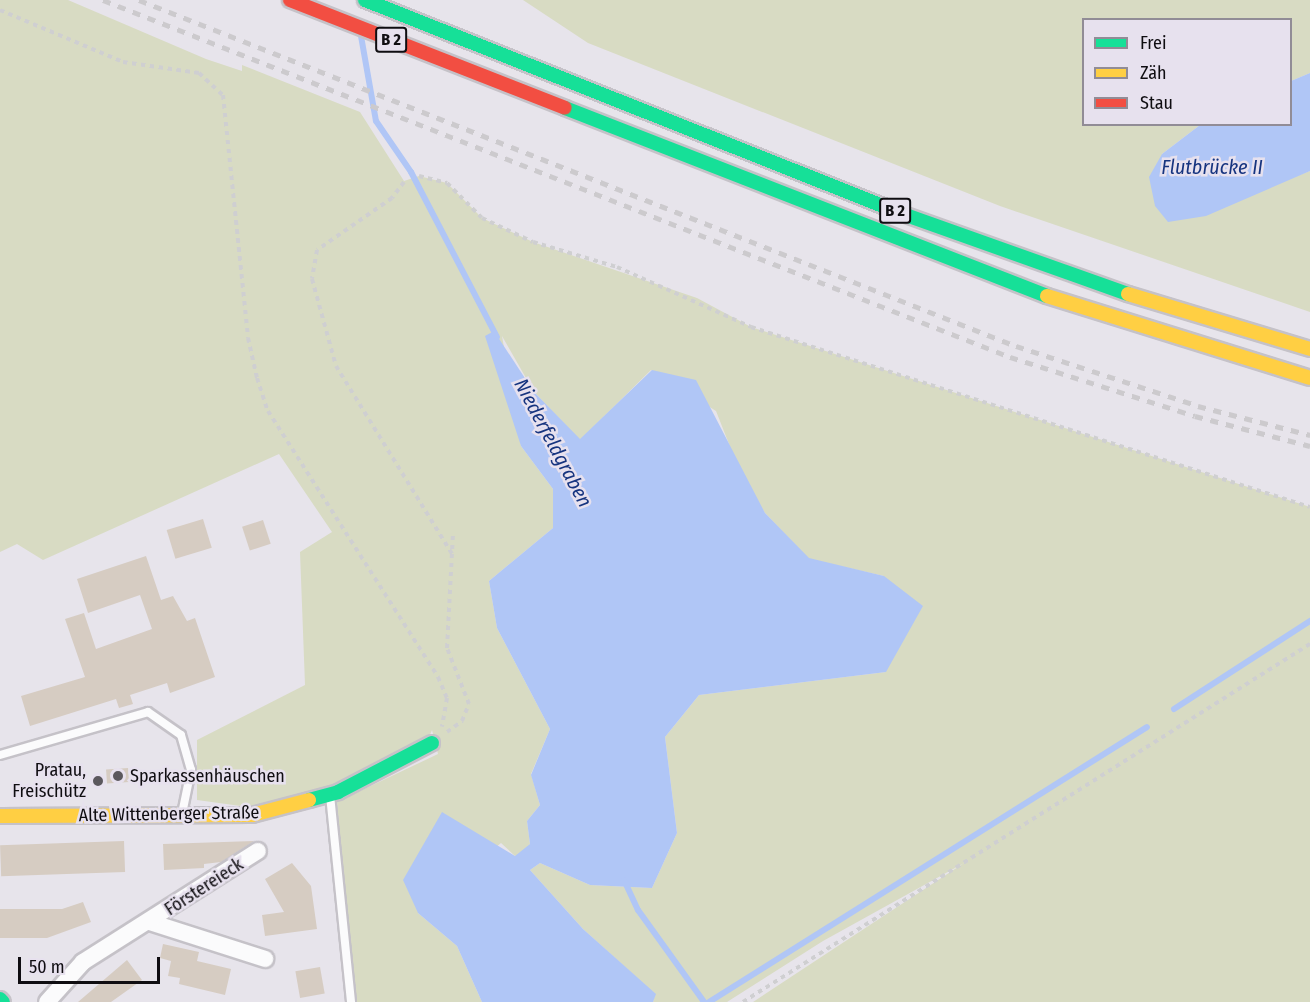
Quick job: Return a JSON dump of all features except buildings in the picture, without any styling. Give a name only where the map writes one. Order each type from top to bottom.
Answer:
[{"type":"main road","name":"B 2","points":[[290,0],[1029,290],[1310,378]]},
{"type":"main road","name":"B 2","points":[[365,0],[1041,265],[1310,349]]},
{"type":"main road","name":"Alte Wittenberger Straße","points":[[0,816],[252,815],[330,795],[432,743]]},
{"type":"street","name":"Förstereieck","points":[[47,1002],[82,962],[150,922],[258,851]]},
{"type":"street","name":"Förstereieck","points":[[150,922],[265,959]]},
{"type":"lane","points":[[0,755],[148,712],[181,735],[191,770],[181,817]]},
{"type":"lane","points":[[330,795],[351,1002]]},
{"type":"path","points":[[0,10],[123,62],[199,73],[223,94],[248,338],[257,378],[268,411],[438,677],[447,698],[446,720],[432,743]]},
{"type":"path","points":[[419,176],[447,183],[482,218],[533,242],[697,298],[751,327],[1310,507]]},
{"type":"path","points":[[404,182],[392,198],[317,250],[312,279],[336,366],[452,554]]},
{"type":"path","points":[[432,743],[462,721],[469,704],[447,648],[453,534]]},
{"type":"path","points":[[743,1002],[1310,644]]},
{"type":"green space","points":[[0,0],[68,0],[206,59],[242,71],[242,65],[360,112],[404,181],[419,176],[447,183],[482,218],[533,242],[697,298],[751,327],[1310,507],[1310,1002],[753,1002],[964,863],[823,941],[727,1002],[653,1002],[655,994],[583,929],[530,870],[540,863],[590,885],[652,888],[677,833],[665,737],[699,695],[886,672],[884,576],[809,559],[765,513],[742,477],[716,411],[651,370],[580,440],[534,392],[502,336],[521,446],[553,489],[553,528],[489,581],[497,628],[550,729],[531,774],[540,805],[527,821],[530,844],[523,854],[515,856],[501,843],[418,913],[457,946],[482,1002],[354,1002],[337,802],[438,754],[432,730],[429,737],[335,786],[248,807],[197,800],[197,740],[305,685],[300,552],[332,532],[279,454],[43,560],[17,544],[0,552]]},
{"type":"green space","points":[[523,0],[1310,0],[1310,73],[1292,81],[1292,18],[1082,18],[1082,126],[1199,126],[1162,154],[1264,188],[1310,171],[1310,312],[1000,206],[588,43]]},
{"type":"water","name":"Flutbrücke II","points":[[1310,73],[1310,171],[1206,216],[1168,222],[1155,206],[1149,177],[1162,154],[1199,126],[1292,126],[1292,81]]},
{"type":"water","points":[[494,331],[534,392],[580,439],[652,370],[696,380],[765,513],[809,558],[884,576],[923,606],[886,672],[699,695],[665,737],[677,833],[652,888],[590,885],[540,863],[530,870],[583,929],[656,994],[653,1002],[482,1002],[457,946],[418,913],[403,880],[442,812],[515,856],[530,844],[527,821],[540,805],[531,775],[550,729],[497,628],[489,581],[553,528],[553,489],[521,446],[485,336]]},
{"type":"waterway","name":"Niederfeldgraben","points":[[361,36],[376,121],[411,172],[497,337]]},
{"type":"waterway","points":[[1174,709],[1310,621]]},
{"type":"waterway","points":[[709,1002],[1147,727]]},
{"type":"waterway","name":"Niederfeldgraben","points":[[624,880],[638,910],[704,1002]]},
{"type":"railway","points":[[103,0],[1010,357],[1195,416],[1310,446]]},
{"type":"railway","points":[[139,0],[1016,346],[1198,406],[1310,435]]},
{"type":"traffic: fast","points":[[365,0],[903,214],[1128,294]]},
{"type":"traffic: fast","points":[[565,108],[1047,296]]},
{"type":"traffic: fast","points":[[309,800],[338,792],[432,743]]},
{"type":"traffic: fast","points":[[0,999],[3,1002]]},
{"type":"traffic: slow","points":[[1128,294],[1310,349]]},
{"type":"traffic: slow","points":[[1047,296],[1310,378]]},
{"type":"traffic: slow","points":[[0,816],[252,815],[309,800]]},
{"type":"traffic: jam","points":[[290,0],[565,108]]},
{"type":"place","name":"Sparkassenhäuschen","points":[[118,776]]},
{"type":"place","name":"Pratau, Freischütz","points":[[98,781]]}]
